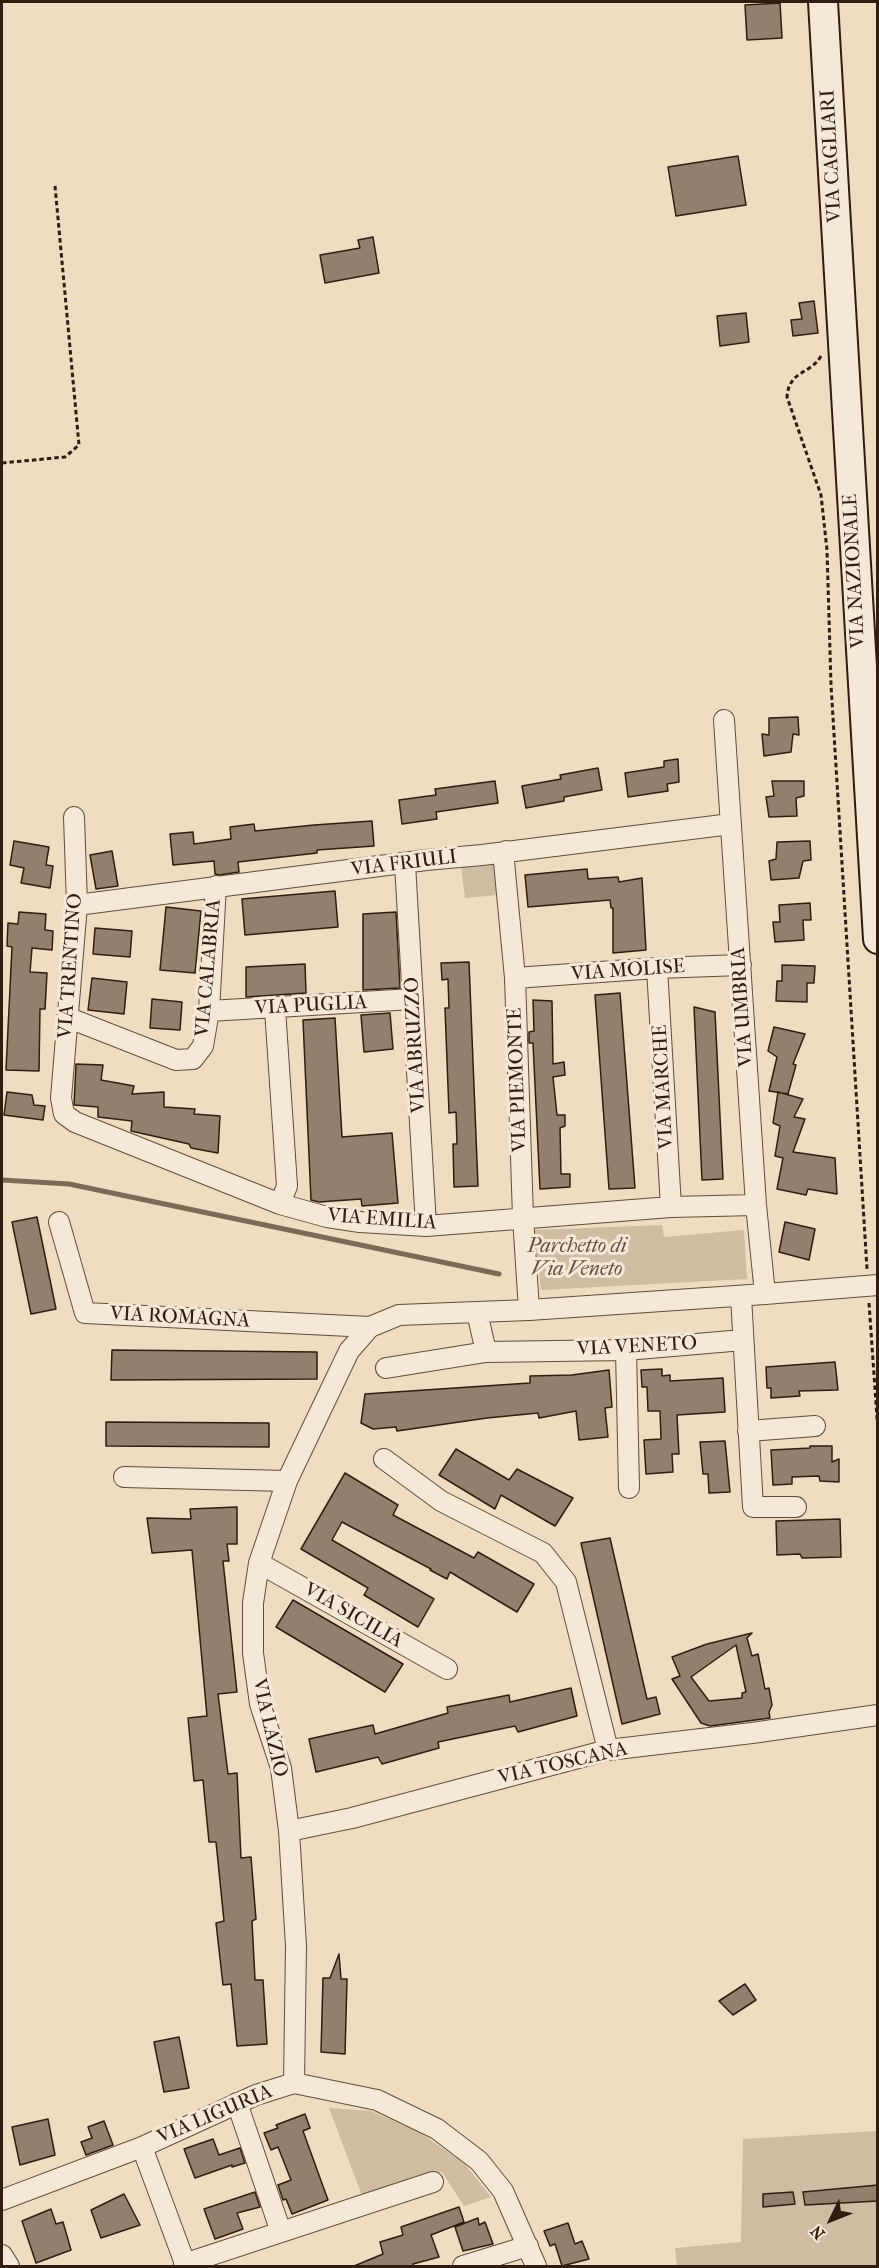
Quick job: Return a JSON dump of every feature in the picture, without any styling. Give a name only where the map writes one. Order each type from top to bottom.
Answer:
[{"type":"main road","name":"VIA CAGLIARI","points":[[823,2],[839,310]]},
{"type":"main road","name":"VIA NAZIONALE","points":[[839,310],[878,939]]},
{"type":"street","name":"VIA UMBRIA","points":[[724,720],[756,1205],[765,1294]]},
{"type":"street","name":"VIA TRENTINO","points":[[64,1114],[61,1098],[77,905],[74,817]]},
{"type":"street","name":"VIA FRIULI","points":[[77,905],[731,824]]},
{"type":"street","name":"VIA PIEMONTE","points":[[506,851],[504,862],[515,978],[523,1217],[529,1310]]},
{"type":"street","name":"VIA ABRUZZO","points":[[405,864],[426,1226]]},
{"type":"street","name":"VIA CALABRIA","points":[[69,1018],[176,1060],[193,1059],[203,1046],[209,1011],[216,886]]},
{"type":"street","name":"VIA MOLISE","points":[[515,978],[657,968],[741,965]]},
{"type":"street","name":"VIA MARCHE","points":[[657,968],[671,1207]]},
{"type":"street","name":"VIA PUGLIA","points":[[209,1011],[275,1009],[413,999]]},
{"type":"street","points":[[275,1009],[287,1186],[280,1204]]},
{"type":"street","name":"VIA EMILIA","points":[[64,1114],[75,1122],[280,1204],[327,1218],[426,1226],[671,1207],[756,1205]]},
{"type":"street","name":"VIA ROMAGNA","points":[[59,1222],[86,1313],[370,1327]]},
{"type":"street","points":[[370,1327],[399,1315],[529,1310],[873,1285]]},
{"type":"street","points":[[741,1296],[753,1507],[796,1507]]},
{"type":"street","points":[[477,1312],[486,1352]]},
{"type":"street","name":"VIA LAZIO","points":[[294,2083],[296,1946],[289,1832],[281,1768],[260,1704],[253,1653],[253,1603],[260,1563],[286,1480],[349,1352],[370,1327]]},
{"type":"street","name":"VIA VENETO","points":[[386,1368],[486,1352],[626,1350],[742,1340]]},
{"type":"street","points":[[626,1350],[629,1488]]},
{"type":"street","points":[[748,1431],[815,1426]]},
{"type":"street","points":[[384,1459],[441,1501],[543,1553],[566,1582],[608,1750]]},
{"type":"street","points":[[124,1477],[286,1480]]},
{"type":"street","name":"VIA SICILIA","points":[[260,1563],[447,1669]]},
{"type":"street","name":"VIA TOSCANA","points":[[289,1832],[352,1818],[608,1750],[878,1715]]},
{"type":"street","name":"VIA LIGURIA","points":[[2,2200],[142,2147],[237,2103],[294,2083],[377,2100],[436,2129],[479,2161],[503,2191],[536,2266]]},
{"type":"street","points":[[237,2103],[280,2232]]},
{"type":"street","points":[[142,2147],[185,2265],[433,2182]]},
{"type":"street","points":[[463,2266],[528,2246]]},
{"type":"street","points":[[2,2255],[9,2266]]},
{"type":"path","points":[[2,463],[65,457],[79,445],[55,186]]},
{"type":"path","points":[[821,354],[817,362],[794,378],[788,387],[787,397],[821,495],[826,550],[831,685],[873,1285],[878,1432]]},
{"type":"green space","points":[[495,861],[498,895],[465,898],[461,864]]},
{"type":"green space","name":"Parchetto di Via Veneto","points":[[662,1225],[664,1237],[744,1230],[747,1279],[541,1290],[534,1230]]},
{"type":"green space","points":[[329,2108],[371,2111],[419,2132],[464,2163],[491,2197],[464,2206],[442,2172],[363,2198]]},
{"type":"green space","points":[[877,2131],[877,2266],[677,2266],[675,2248],[741,2242],[743,2139]]},
{"type":"building","points":[[780,3],[782,38],[747,40],[745,5]]},
{"type":"building","points":[[738,156],[746,205],[676,216],[668,167]]},
{"type":"building","points":[[373,237],[379,273],[325,283],[320,255],[360,248],[358,240]]},
{"type":"building","points":[[814,301],[818,333],[793,336],[791,320],[802,319],[799,303]]},
{"type":"building","points":[[746,313],[749,342],[720,346],[717,316]]},
{"type":"building","points":[[798,717],[799,735],[793,734],[791,752],[764,756],[762,734],[769,735],[769,718]]},
{"type":"building","points":[[678,759],[679,782],[667,784],[668,791],[628,797],[625,773],[664,767],[664,761]]},
{"type":"building","points":[[598,768],[602,790],[564,797],[564,801],[526,808],[522,786],[561,779],[560,775]]},
{"type":"building","points":[[495,781],[498,803],[436,812],[437,819],[402,824],[399,800],[436,795],[435,789]]},
{"type":"building","points":[[772,781],[804,781],[804,796],[796,798],[797,816],[769,817],[766,797],[774,796]]},
{"type":"building","points":[[372,821],[374,846],[317,850],[317,853],[238,862],[239,872],[219,875],[215,874],[214,861],[173,865],[170,834],[193,832],[194,844],[231,839],[230,827],[254,824],[255,831]]},
{"type":"building","points":[[14,841],[49,847],[46,865],[53,866],[50,888],[21,883],[24,868],[10,865]]},
{"type":"building","points":[[810,841],[811,860],[803,861],[799,878],[771,880],[769,861],[776,859],[777,842]]},
{"type":"building","points":[[112,851],[118,886],[96,889],[90,855]]},
{"type":"building","points":[[587,869],[588,879],[618,877],[619,882],[642,878],[646,950],[613,953],[613,908],[611,908],[610,900],[528,907],[525,875]]},
{"type":"building","points":[[335,891],[338,927],[245,935],[242,899]]},
{"type":"building","points":[[810,903],[811,920],[803,920],[804,940],[775,942],[773,922],[780,922],[779,905]]},
{"type":"building","points":[[166,907],[201,911],[195,973],[160,970]]},
{"type":"building","points":[[19,912],[46,914],[45,930],[53,931],[52,950],[32,948],[30,972],[47,973],[45,1009],[40,1009],[39,1071],[6,1070],[12,947],[7,946],[8,923],[18,924]]},
{"type":"building","points":[[396,912],[400,988],[363,990],[363,914]]},
{"type":"building","points":[[95,928],[132,931],[130,957],[93,954]]},
{"type":"building","points":[[469,962],[478,1186],[454,1187],[453,1144],[457,1144],[456,1112],[449,1113],[445,1008],[449,1008],[448,979],[442,980],[441,963]]},
{"type":"building","points":[[305,964],[306,993],[246,997],[246,967]]},
{"type":"building","points":[[782,965],[815,966],[814,983],[807,983],[807,1002],[776,1001],[777,981],[782,981]]},
{"type":"building","points":[[92,978],[127,982],[124,1014],[88,1010]]},
{"type":"building","points":[[620,993],[635,1188],[609,1189],[595,995]]},
{"type":"building","points":[[152,999],[182,1002],[180,1030],[150,1028]]},
{"type":"building","points":[[533,1000],[552,1001],[553,1064],[564,1062],[565,1075],[553,1077],[557,1115],[565,1115],[565,1126],[560,1128],[561,1174],[570,1174],[570,1187],[540,1189],[533,1043],[529,1043],[529,1032],[534,1031]]},
{"type":"building","points":[[694,1007],[715,1012],[723,1179],[702,1180]]},
{"type":"building","points":[[390,1013],[393,1049],[364,1052],[361,1015]]},
{"type":"building","points":[[335,1018],[342,1137],[392,1133],[398,1203],[362,1206],[361,1199],[319,1202],[311,1200],[303,1020]]},
{"type":"building","points":[[774,1027],[805,1034],[793,1064],[796,1065],[788,1094],[769,1091],[777,1057],[768,1051]]},
{"type":"building","points":[[76,1064],[103,1065],[101,1080],[134,1086],[132,1094],[164,1092],[164,1107],[195,1109],[194,1114],[220,1116],[218,1153],[131,1131],[132,1121],[98,1117],[98,1107],[74,1105]]},
{"type":"building","points":[[7,1092],[32,1095],[34,1105],[45,1106],[43,1120],[4,1115]]},
{"type":"building","points":[[778,1092],[803,1099],[794,1117],[805,1119],[793,1152],[835,1158],[837,1194],[808,1189],[806,1195],[777,1189],[783,1158],[775,1156],[780,1126],[773,1123]]},
{"type":"building","points":[[37,1217],[56,1309],[31,1314],[12,1222]]},
{"type":"building","points":[[785,1222],[815,1229],[809,1260],[779,1252]]},
{"type":"building","points":[[112,1350],[317,1352],[317,1379],[111,1380]]},
{"type":"building","points":[[835,1362],[838,1390],[799,1391],[800,1396],[771,1398],[771,1388],[767,1388],[766,1367]]},
{"type":"building","points":[[662,1369],[662,1376],[670,1375],[670,1381],[723,1378],[725,1412],[677,1415],[679,1454],[672,1454],[673,1472],[646,1474],[644,1440],[661,1439],[660,1411],[648,1411],[647,1387],[642,1387],[641,1370]]},
{"type":"building","points":[[609,1370],[612,1407],[605,1408],[608,1437],[579,1440],[576,1411],[539,1418],[538,1413],[487,1418],[397,1431],[396,1427],[373,1429],[361,1423],[365,1394],[530,1383],[530,1376],[572,1375]]},
{"type":"building","points":[[106,1422],[269,1423],[269,1447],[106,1446]]},
{"type":"building","points":[[725,1441],[730,1492],[709,1493],[708,1474],[703,1474],[700,1442]]},
{"type":"building","points":[[810,1446],[832,1446],[832,1462],[839,1459],[839,1482],[820,1481],[819,1476],[792,1477],[792,1484],[773,1485],[771,1450],[810,1448]]},
{"type":"building","points":[[456,1449],[509,1480],[517,1469],[573,1498],[555,1526],[501,1495],[495,1509],[439,1475]]},
{"type":"building","points":[[345,1473],[398,1505],[393,1515],[474,1558],[478,1552],[534,1584],[517,1612],[450,1572],[447,1579],[342,1522],[332,1540],[434,1599],[418,1627],[364,1595],[368,1588],[301,1549]]},
{"type":"building","points":[[237,1507],[237,1544],[227,1544],[229,1561],[223,1561],[237,1692],[218,1694],[228,1774],[237,1773],[241,1858],[251,1857],[256,1919],[252,1921],[255,1980],[263,1980],[267,2044],[237,2046],[231,1984],[223,1985],[216,1923],[224,1921],[216,1842],[209,1842],[203,1780],[194,1781],[188,1718],[207,1716],[192,1550],[152,1553],[147,1518],[191,1519],[190,1509]]},
{"type":"building","points":[[840,1519],[841,1557],[802,1558],[800,1554],[777,1555],[776,1521]]},
{"type":"building","points":[[610,1538],[647,1699],[656,1697],[660,1714],[622,1724],[581,1543]]},
{"type":"building","points":[[293,1600],[403,1664],[385,1692],[276,1627]]},
{"type":"building","points":[[752,1633],[747,1638],[752,1656],[758,1654],[765,1689],[769,1688],[772,1705],[769,1712],[770,1718],[710,1726],[701,1723],[672,1679],[680,1676],[672,1657],[707,1644]],"holes":[[[736,1645],[746,1692],[742,1693],[742,1698],[709,1701],[691,1677]]]},
{"type":"building","points":[[571,1688],[577,1716],[518,1732],[515,1726],[438,1742],[439,1748],[382,1764],[378,1757],[316,1772],[309,1739],[373,1725],[375,1734],[448,1713],[447,1707],[509,1695],[510,1702]]},
{"type":"building","points":[[339,1954],[341,1979],[347,1979],[345,2054],[321,2052],[323,1978],[330,1978]]},
{"type":"building","points":[[745,1984],[756,2000],[733,2015],[719,2001]]},
{"type":"building","points":[[179,2037],[189,2088],[164,2092],[154,2042]]},
{"type":"building","points":[[305,2114],[310,2128],[303,2131],[328,2200],[292,2214],[286,2199],[283,2200],[278,2185],[291,2180],[278,2147],[271,2150],[264,2133],[278,2128],[276,2125]]},
{"type":"building","points":[[48,2119],[55,2155],[20,2165],[12,2127]]},
{"type":"building","points":[[104,2121],[113,2145],[86,2155],[81,2142],[92,2138],[88,2127]]},
{"type":"building","points":[[213,2139],[219,2155],[240,2148],[245,2163],[232,2167],[232,2165],[195,2178],[184,2149]]},
{"type":"building","points":[[878,2185],[878,2201],[805,2205],[803,2192]]},
{"type":"building","points":[[255,2192],[260,2207],[237,2213],[243,2229],[215,2239],[204,2209]]},
{"type":"building","points":[[793,2192],[795,2204],[763,2207],[763,2194]]},
{"type":"building","points":[[124,2194],[140,2225],[101,2238],[91,2210]]},
{"type":"building","points":[[459,2207],[464,2222],[431,2235],[439,2257],[413,2264],[413,2266],[354,2266],[383,2254],[380,2242],[403,2235],[401,2227]]},
{"type":"building","points":[[51,2209],[56,2224],[63,2222],[71,2250],[36,2263],[22,2221]]},
{"type":"building","points":[[478,2218],[479,2225],[485,2222],[493,2244],[463,2251],[455,2227]]},
{"type":"building","points":[[568,2223],[575,2244],[582,2241],[589,2259],[562,2266],[555,2244],[550,2246],[544,2231]]},
{"type":"waterway","points":[[2,1180],[69,1184],[499,1274]]}]
